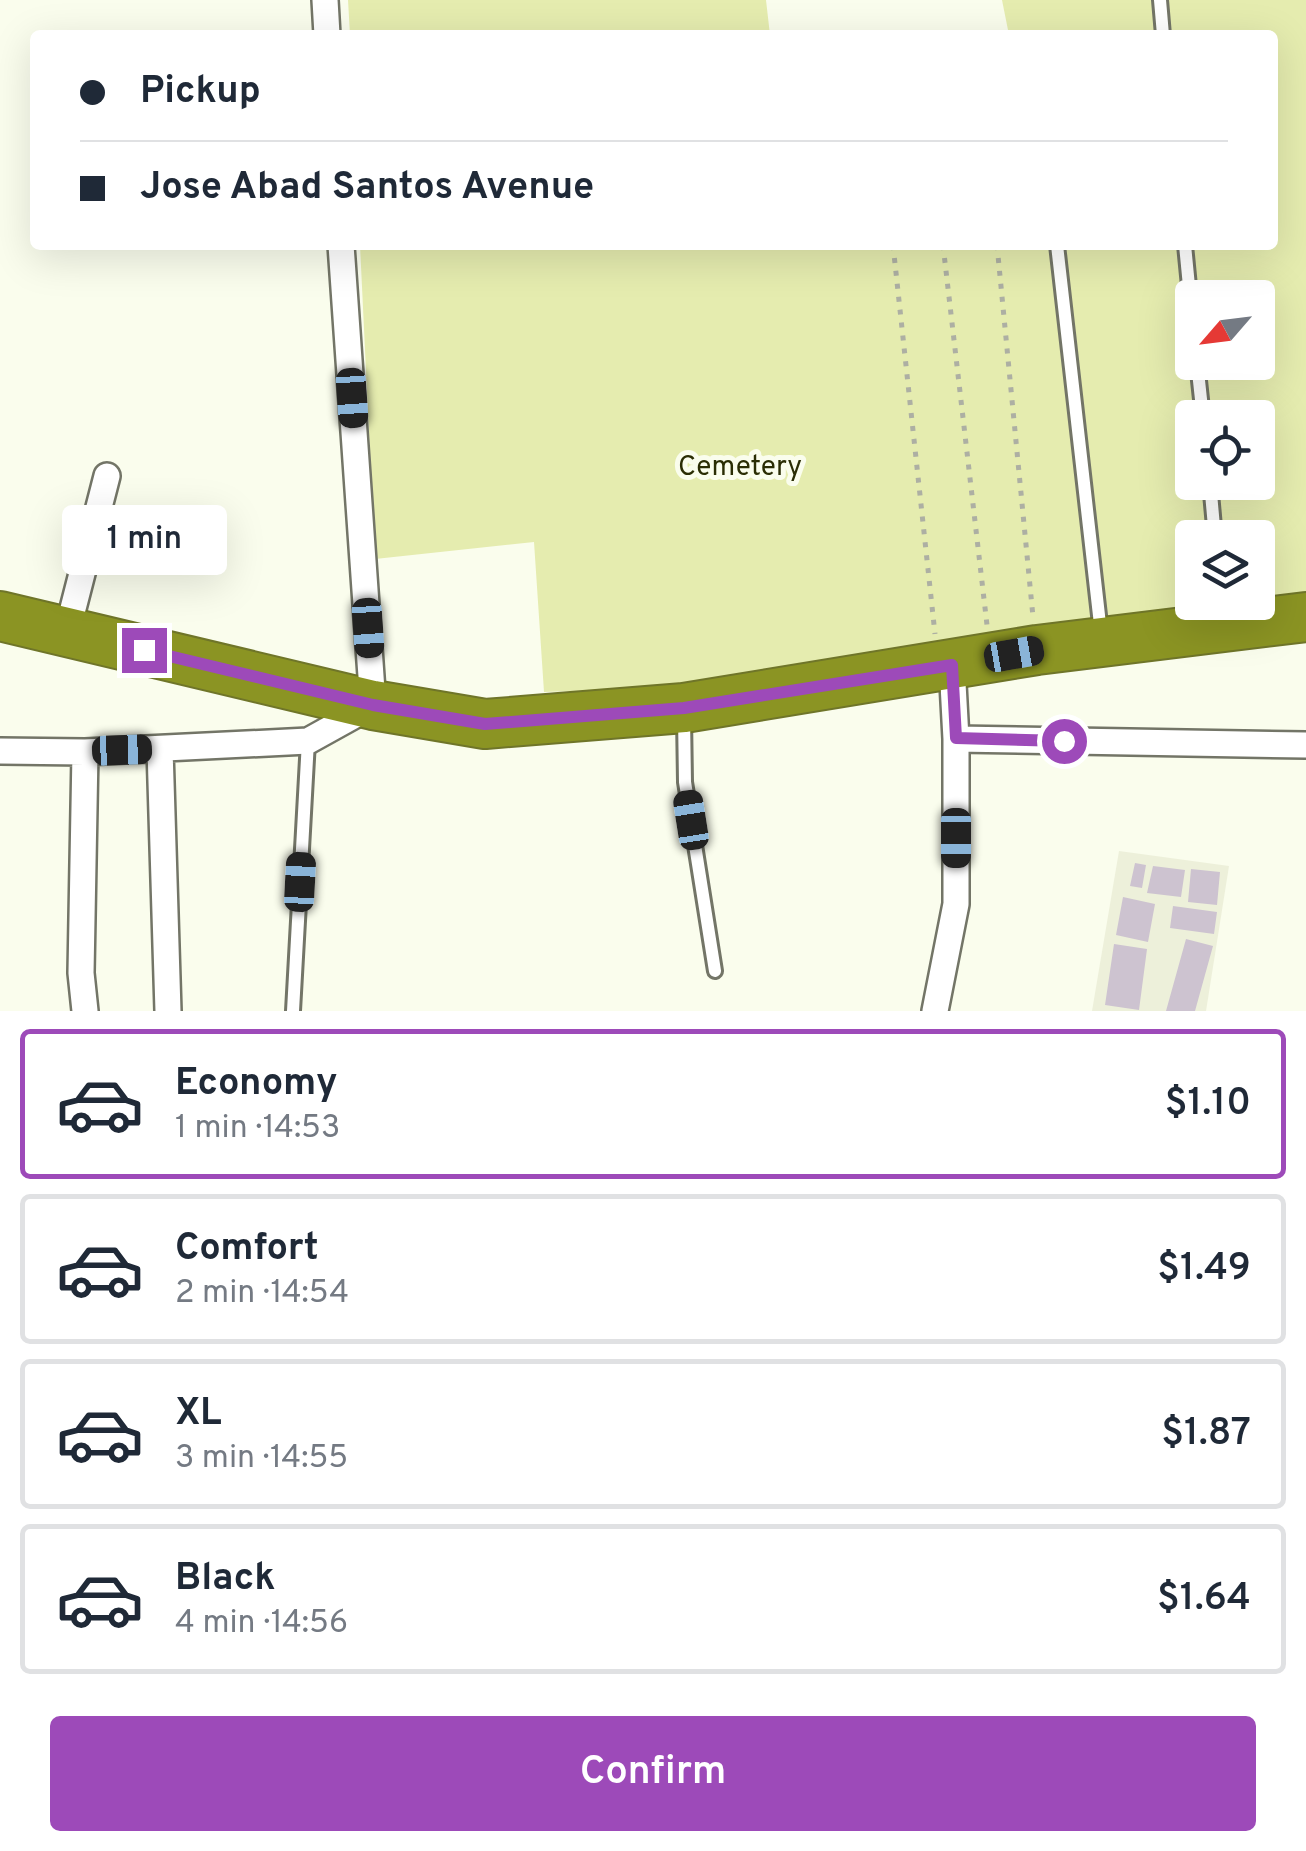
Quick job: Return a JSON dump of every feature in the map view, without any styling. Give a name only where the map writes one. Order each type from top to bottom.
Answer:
[{"type":"highway","points":[[0,616],[373,705],[485,724],[684,708],[1102,640],[1224,623],[1306,617]]},
{"type":"street","points":[[324,0],[327,30]]},
{"type":"street","points":[[0,751],[85,752],[308,741],[373,705],[341,250]]},
{"type":"street","points":[[67,632],[107,476]]},
{"type":"street","points":[[935,1011],[956,904],[960,663]]},
{"type":"street","points":[[956,738],[1306,745]]},
{"type":"street","points":[[160,749],[168,1011]]},
{"type":"street","points":[[85,752],[85,1011]]},
{"type":"lane","points":[[1160,0],[1163,30]]},
{"type":"lane","points":[[1058,250],[1102,640]]},
{"type":"lane","points":[[1185,250],[1188,280]]},
{"type":"lane","points":[[684,708],[685,782],[716,971]]},
{"type":"lane","points":[[294,1011],[308,741]]},
{"type":"path","points":[[893,250],[960,663]]},
{"type":"path","points":[[942,250],[960,663]]},
{"type":"path","points":[[997,250],[1037,650]]},
{"type":"shaded area","points":[[1119,851],[1229,866],[1206,1011],[1092,1011]]},
{"type":"green space","points":[[348,0],[766,0],[769,30],[350,30]]},
{"type":"green space","name":"Cemetery","points":[[1002,0],[1306,0],[1306,606],[1275,610],[1275,520],[1175,520],[1175,620],[1207,620],[738,686],[544,692],[534,542],[375,559],[360,250],[1278,250],[1278,30],[1008,30]]},
{"type":"building","points":[[1135,863],[1146,865],[1142,888],[1130,886]]},
{"type":"building","points":[[1153,866],[1185,870],[1181,897],[1147,893]]},
{"type":"building","points":[[1191,869],[1220,872],[1217,905],[1188,902]]},
{"type":"building","points":[[1123,897],[1155,904],[1148,942],[1116,935]]},
{"type":"building","points":[[1173,906],[1217,912],[1214,934],[1170,928]]},
{"type":"building","points":[[1186,939],[1213,946],[1195,1011],[1166,1011]]},
{"type":"building","points":[[1114,944],[1147,949],[1139,1010],[1105,1005]]},
{"type":"route","points":[[144,650],[373,705],[485,724],[684,708],[952,665],[956,738],[1064,741]]}]
